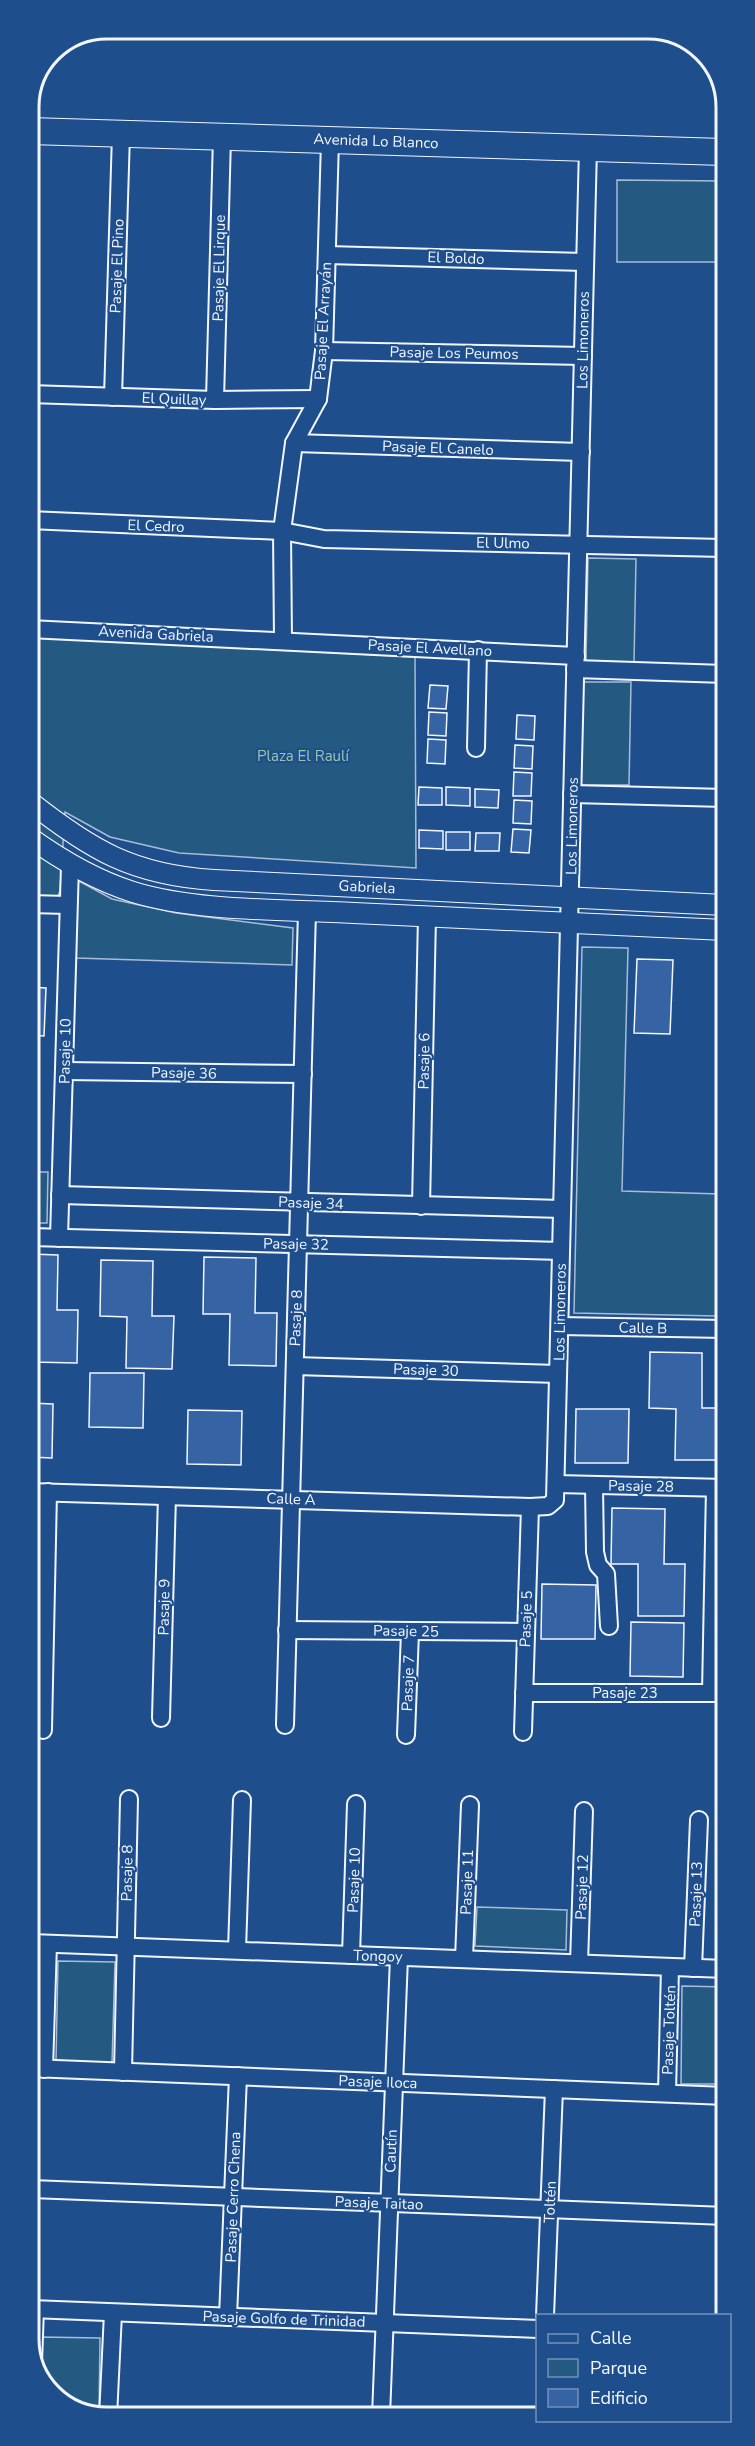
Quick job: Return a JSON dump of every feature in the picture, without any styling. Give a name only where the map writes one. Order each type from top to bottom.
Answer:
[{"type":"main road","name":"Avenida Lo Blanco","points":[[39,132],[716,152]]},
{"type":"street","name":"Pasaje El Pino","points":[[113,397],[121,134]]},
{"type":"street","name":"Pasaje El Lirque","points":[[215,400],[222,137]]},
{"type":"street","name":"Pasaje El Arrayán","points":[[284,640],[282,531],[294,443],[318,399],[324,351],[330,140]]},
{"type":"street","name":"Los Limoneros","points":[[552,1504],[555,1500],[556,1484],[588,147]]},
{"type":"street","name":"El Boldo","points":[[327,255],[585,262]]},
{"type":"street","name":"Pasaje Los Peumos","points":[[324,351],[583,356]]},
{"type":"street","name":"El Quillay","points":[[39,394],[215,400],[318,399]]},
{"type":"street","name":"Pasaje El Canelo","points":[[294,443],[581,452]]},
{"type":"street","name":"El Cedro","points":[[39,520],[282,531]]},
{"type":"street","name":"El Ulmo","points":[[282,531],[324,539],[716,548]]},
{"type":"street","name":"Avenida Gabriela","points":[[39,629],[284,640]]},
{"type":"street","name":"Pasaje El Avellano","points":[[284,640],[478,650],[576,663],[716,673]]},
{"type":"street","points":[[476,748],[478,650]]},
{"type":"street","points":[[572,794],[716,798]]},
{"type":"street","name":"Gabriela","points":[[39,809],[92,847],[129,864],[170,875],[214,880],[716,904]]},
{"type":"street","name":"Gabriela","points":[[39,844],[70,865],[123,888],[177,902],[716,930]]},
{"type":"street","name":"Pasaje 10","points":[[59,1238],[70,865]]},
{"type":"street","points":[[39,904],[68,905]]},
{"type":"street","name":"Pasaje 8","points":[[285,1725],[307,910]]},
{"type":"street","name":"Pasaje 6","points":[[421,1206],[427,916]]},
{"type":"street","name":"Pasaje 36","points":[[64,1071],[303,1074]]},
{"type":"street","name":"Pasaje 34","points":[[60,1196],[562,1209]]},
{"type":"street","name":"Pasaje 32","points":[[39,1237],[561,1251]]},
{"type":"street","name":"Calle B","points":[[560,1326],[716,1329]]},
{"type":"street","name":"Pasaje 30","points":[[295,1366],[558,1374]]},
{"type":"street","name":"Pasaje 28","points":[[556,1484],[716,1488]]},
{"type":"street","points":[[594,1485],[595,1552],[598,1565],[606,1574],[609,1626]]},
{"type":"street","name":"Calle A","points":[[39,1492],[530,1507],[552,1504]]},
{"type":"street","points":[[39,1612],[48,1492]]},
{"type":"street","name":"Pasaje 9","points":[[161,1718],[166,1496]]},
{"type":"street","name":"Pasaje 5","points":[[523,1732],[530,1507]]},
{"type":"street","name":"Pasaje 25","points":[[287,1630],[525,1632]]},
{"type":"street","name":"Pasaje 7","points":[[406,1734],[410,1632]]},
{"type":"street","points":[[39,1646],[43,1730]]},
{"type":"street","name":"Pasaje 23","points":[[524,1692],[716,1693]]},
{"type":"street","name":"Pasaje 8","points":[[126,1946],[129,1799]]},
{"type":"street","points":[[237,1950],[242,1800]]},
{"type":"street","name":"Pasaje 10","points":[[351,1955],[356,1804]]},
{"type":"street","name":"Pasaje 11","points":[[464,1959],[470,1805]]},
{"type":"street","name":"Pasaje 12","points":[[579,1964],[584,1811]]},
{"type":"street","name":"Pasaje 13","points":[[693,1968],[699,1821]]},
{"type":"street","name":"Tongoy","points":[[39,1943],[716,1969]]},
{"type":"street","points":[[123,2072],[126,1946]]},
{"type":"street","name":"Cautín","points":[[381,2407],[399,1957]]},
{"type":"street","name":"Pasaje Toltén","points":[[667,2093],[670,1967]]},
{"type":"street","name":"Pasaje Iloca","points":[[39,2068],[716,2095]]},
{"type":"street","name":"Pasaje Cerro Chena","points":[[228,2317],[238,2076]]},
{"type":"street","name":"Toltén","points":[[545,2314],[554,2089]]},
{"type":"street","name":"Pasaje Taitao","points":[[39,2189],[716,2216]]},
{"type":"street","name":"Pasaje Golfo de Trinidad","points":[[39,2309],[536,2329]]},
{"type":"street","points":[[108,2407],[113,2313]]},
{"type":"green space","points":[[617,180],[716,181],[716,262],[617,262]]},
{"type":"green space","points":[[588,558],[636,559],[634,662],[586,661]]},
{"type":"green space","name":"Plaza El Raulí","points":[[39,638],[415,657],[416,868],[179,853],[110,837],[65,812],[60,891],[57,898],[39,897]]},
{"type":"green space","points":[[583,682],[631,682],[629,785],[581,785]]},
{"type":"green space","points":[[77,880],[112,899],[176,913],[293,928],[292,965],[76,958]]},
{"type":"green space","points":[[582,947],[628,948],[622,1191],[716,1194],[716,1316],[574,1313]]},
{"type":"green space","points":[[39,1172],[48,1172],[47,1223],[39,1223]]},
{"type":"green space","points":[[477,1907],[567,1910],[566,1950],[475,1946]]},
{"type":"green space","points":[[58,1961],[115,1962],[112,2063],[56,2061]]},
{"type":"green space","points":[[682,1986],[716,1987],[716,2084],[681,2084]]},
{"type":"green space","points":[[41,2337],[100,2338],[99,2407],[77,2400],[65,2393],[50,2377],[40,2350]]},
{"type":"building","points":[[430,685],[448,686],[446,709],[428,708]]},
{"type":"building","points":[[429,712],[447,713],[446,736],[428,735]]},
{"type":"building","points":[[517,715],[535,716],[534,740],[516,739]]},
{"type":"building","points":[[428,739],[446,740],[445,764],[427,763]]},
{"type":"building","points":[[515,745],[533,746],[532,769],[514,768]]},
{"type":"building","points":[[514,772],[532,773],[531,796],[513,796]]},
{"type":"building","points":[[419,787],[442,788],[442,805],[418,805]]},
{"type":"building","points":[[446,787],[470,788],[470,806],[446,805]]},
{"type":"building","points":[[475,789],[499,790],[498,808],[475,807]]},
{"type":"building","points":[[514,800],[532,801],[531,824],[513,823]]},
{"type":"building","points":[[513,829],[531,830],[529,853],[511,852]]},
{"type":"building","points":[[419,830],[443,831],[443,849],[419,848]]},
{"type":"building","points":[[446,832],[470,832],[470,850],[446,850]]},
{"type":"building","points":[[476,833],[500,833],[499,851],[475,851]]},
{"type":"building","points":[[637,959],[673,960],[670,1034],[634,1033]]},
{"type":"building","points":[[39,988],[46,988],[44,1036],[39,1036]]},
{"type":"building","points":[[39,1254],[58,1255],[57,1310],[78,1310],[77,1363],[39,1362]]},
{"type":"building","points":[[204,1257],[256,1258],[255,1313],[277,1313],[276,1366],[229,1365],[230,1314],[203,1314]]},
{"type":"building","points":[[101,1260],[153,1261],[152,1316],[174,1316],[172,1369],[126,1368],[127,1317],[100,1316]]},
{"type":"building","points":[[650,1352],[702,1353],[702,1408],[716,1408],[716,1460],[675,1460],[676,1409],[649,1408]]},
{"type":"building","points":[[90,1373],[144,1373],[143,1428],[89,1427]]},
{"type":"building","points":[[39,1403],[53,1404],[52,1458],[39,1457]]},
{"type":"building","points":[[576,1409],[629,1409],[628,1463],[575,1463]]},
{"type":"building","points":[[188,1410],[242,1411],[241,1465],[187,1464]]},
{"type":"building","points":[[612,1508],[665,1509],[664,1564],[685,1564],[684,1616],[638,1616],[638,1564],[611,1564]]},
{"type":"building","points":[[542,1584],[596,1585],[595,1639],[541,1639]]},
{"type":"building","points":[[631,1622],[684,1623],[683,1677],[630,1676]]}]
